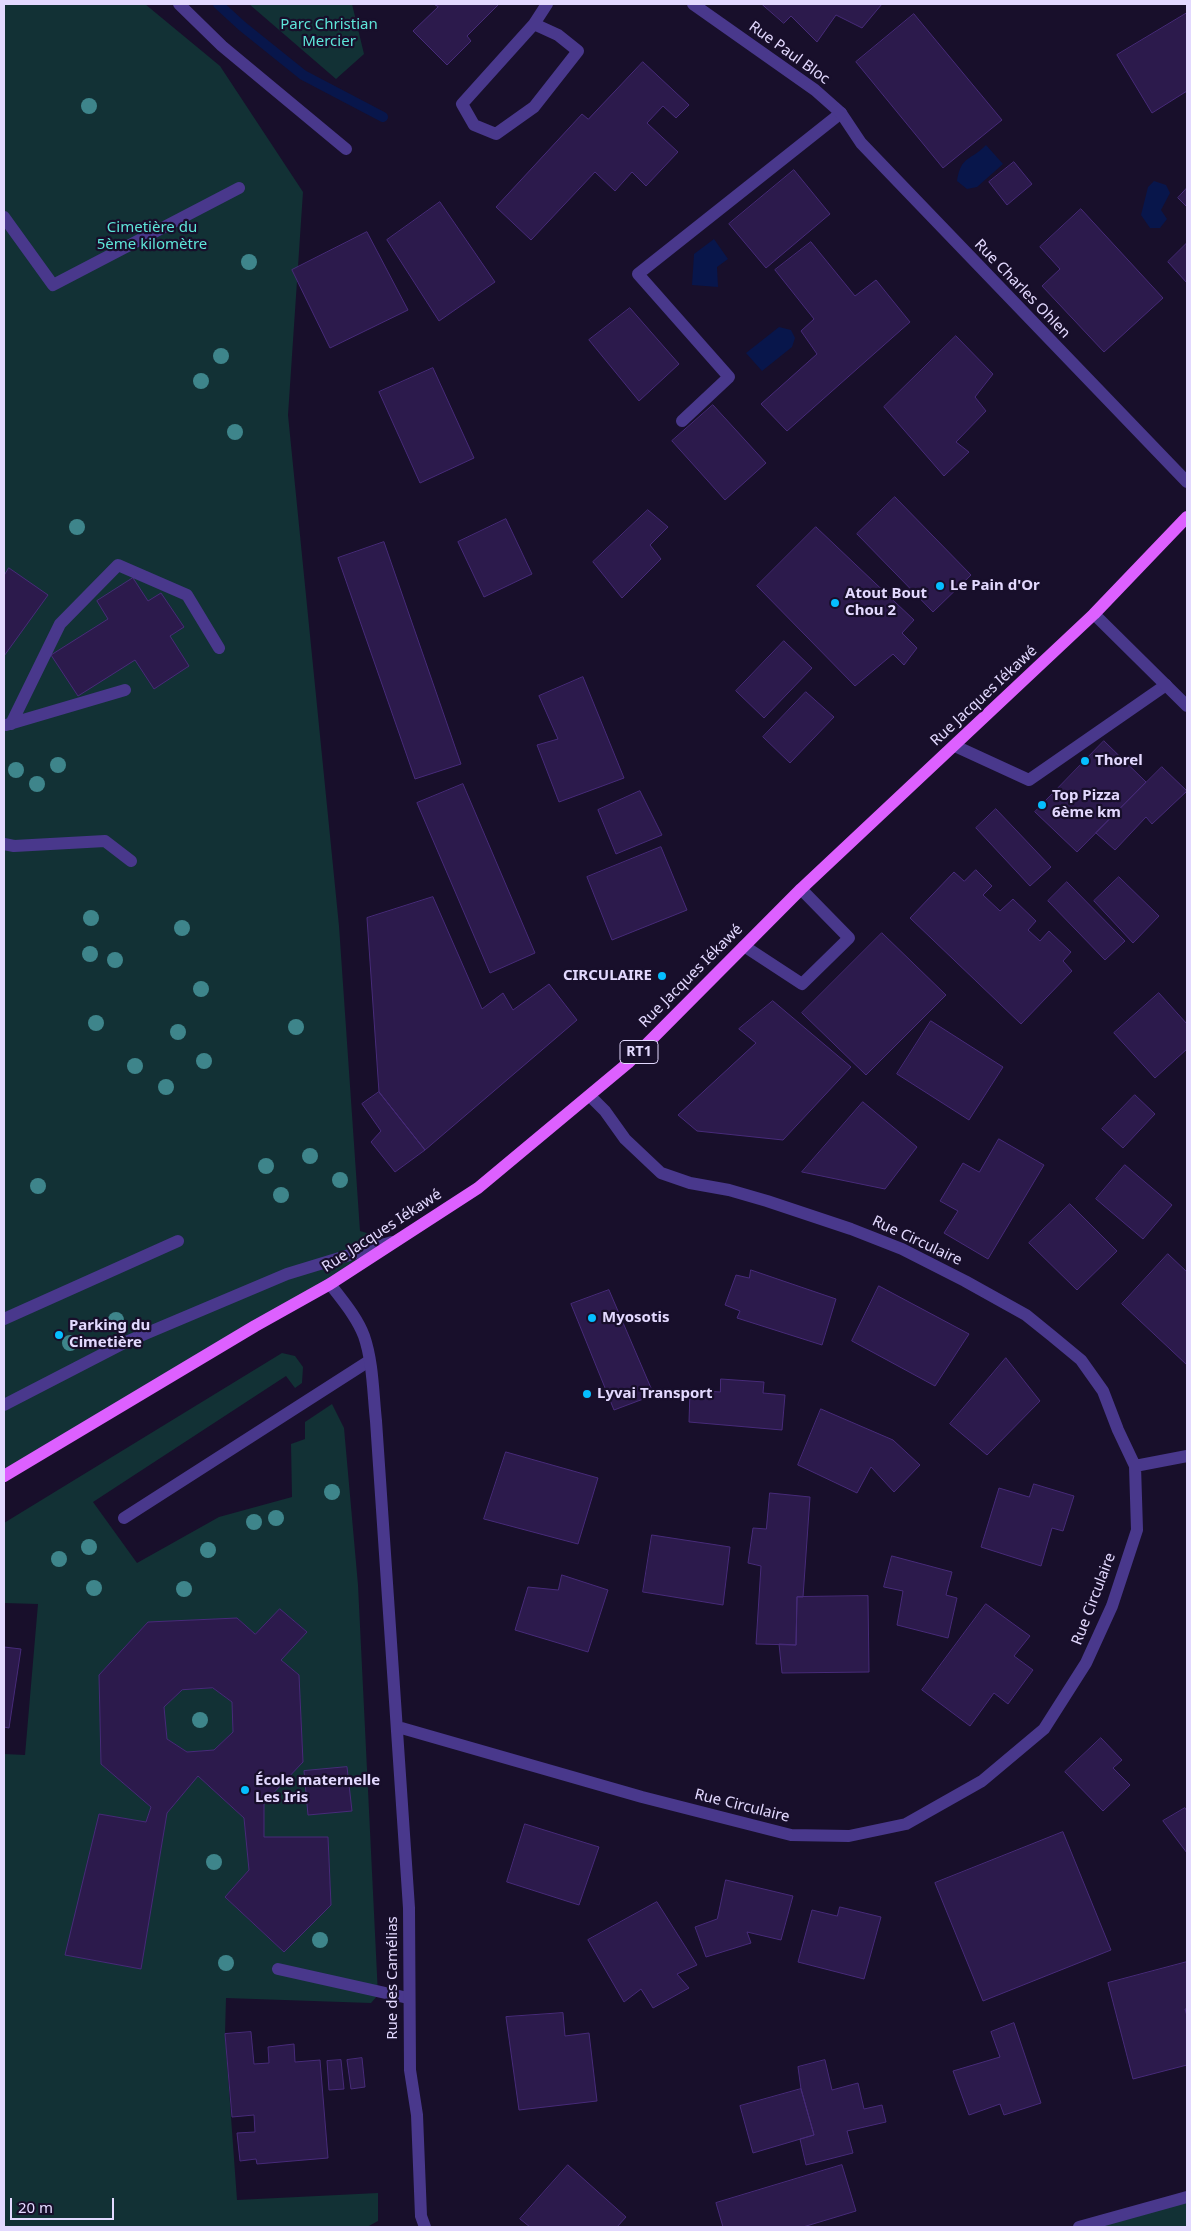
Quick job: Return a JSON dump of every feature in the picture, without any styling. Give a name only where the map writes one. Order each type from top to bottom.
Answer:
[{"type":"main road","name":"Rue Jacques Iékawé","points":[[4,1476],[255,1326],[330,1284],[478,1188],[628,1063],[801,889],[1094,614],[1187,517]]},
{"type":"street","points":[[179,4],[222,46],[346,149]]},
{"type":"street","points":[[534,24],[558,35],[578,51],[534,107],[496,134],[474,125],[462,104],[534,24],[547,4]]},
{"type":"street","name":"Rue Paul Bloc","points":[[693,4],[815,90],[841,112]]},
{"type":"street","points":[[682,421],[729,377],[638,274],[841,112]]},
{"type":"street","name":"Rue Charles Ohlen","points":[[841,112],[861,143],[1187,482]]},
{"type":"street","points":[[4,217],[54,285],[238,188]]},
{"type":"street","points":[[7,725],[60,624],[118,565],[187,596],[219,648]]},
{"type":"street","points":[[1094,614],[1187,706]]},
{"type":"street","points":[[955,746],[1029,780],[1166,685]]},
{"type":"street","points":[[7,725],[125,690]]},
{"type":"street","points":[[4,844],[14,846],[105,841],[131,861]]},
{"type":"street","points":[[744,946],[802,984],[849,938],[801,889]]},
{"type":"street","name":"Rue Circulaire","points":[[398,1727],[642,1797],[791,1835],[849,1836],[906,1824],[982,1781],[1044,1729],[1086,1663],[1112,1606],[1137,1530],[1135,1466],[1118,1430],[1103,1391],[1081,1360],[1026,1315],[910,1253],[851,1229],[767,1200],[729,1190],[690,1183],[661,1174],[625,1139],[605,1111],[590,1096]]},
{"type":"street","points":[[4,1405],[126,1342],[278,1278],[394,1241]]},
{"type":"street","points":[[4,1319],[178,1242]]},
{"type":"street","name":"Rue des Camélias","points":[[330,1284],[355,1319],[364,1336],[370,1361],[398,1727],[409,1908],[408,1998],[410,2070],[417,2115],[421,2216],[425,2227]]},
{"type":"street","points":[[124,1518],[370,1361]]},
{"type":"street","points":[[1135,1466],[1187,1456]]},
{"type":"street","points":[[278,1969],[408,1998]]},
{"type":"street","points":[[1079,2227],[1187,2197]]},
{"type":"green space","name":"Cimetière du 5ème kilomètre","points":[[4,4],[145,4],[220,66],[303,192],[288,415],[339,926],[360,1231],[394,1241],[4,1476]]},
{"type":"green space","name":"Parc Christian Mercier","points":[[249,4],[352,4],[364,54],[336,79]]},
{"type":"green space","points":[[282,1353],[295,1356],[303,1367],[302,1383],[295,1388],[286,1376],[93,1502],[137,1563],[219,1517],[292,1497],[291,1444],[305,1439],[305,1422],[332,1404],[344,1428],[358,1585],[378,1995],[371,2003],[226,1998],[225,2034],[237,2200],[378,2193],[378,2221],[367,2227],[4,2227],[4,1754],[25,1755],[38,1604],[4,1603],[4,1523]],"holes":[[[280,1609],[307,1632],[281,1660],[299,1675],[303,1762],[264,1803],[264,1837],[328,1837],[331,1905],[284,1952],[225,1897],[249,1870],[244,1818],[198,1776],[167,1813],[141,1969],[66,1955],[99,1814],[146,1822],[151,1807],[101,1764],[99,1675],[148,1622],[237,1618],[255,1634]]]},
{"type":"green space","points":[[213,1688],[232,1702],[233,1732],[214,1750],[187,1752],[167,1739],[164,1707],[182,1690]]},
{"type":"green space","points":[[1187,2197],[1187,2227],[1079,2227]]},
{"type":"shaded area","points":[[986,145],[1003,164],[977,187],[967,189],[957,181],[961,167],[967,159]]},
{"type":"shaded area","points":[[1154,181],[1166,185],[1170,193],[1161,210],[1167,219],[1160,228],[1150,228],[1141,215],[1148,187]]},
{"type":"shaded area","points":[[714,239],[728,259],[717,267],[718,287],[692,285],[694,254]]},
{"type":"shaded area","points":[[779,327],[791,330],[795,338],[792,347],[762,371],[746,353]]},
{"type":"building","points":[[434,4],[499,4],[467,36],[471,41],[447,65],[413,31],[438,7]]},
{"type":"building","points":[[762,4],[882,4],[862,28],[836,15],[817,42],[791,16],[784,23]]},
{"type":"building","points":[[1187,13],[1187,91],[1152,113],[1117,55]]},
{"type":"building","points":[[914,14],[1002,120],[943,168],[856,62]]},
{"type":"building","points":[[643,62],[689,105],[676,118],[663,106],[647,123],[678,152],[646,186],[632,172],[615,191],[595,172],[531,240],[496,207],[582,114],[588,119]]},
{"type":"building","points":[[1014,162],[1032,184],[1007,205],[989,182]]},
{"type":"building","points":[[794,170],[830,214],[766,268],[729,224]]},
{"type":"building","points":[[1187,188],[1187,207],[1178,198]]},
{"type":"building","points":[[440,202],[495,282],[439,321],[387,240]]},
{"type":"building","points":[[1081,209],[1163,298],[1104,352],[1042,286],[1060,269],[1040,247]]},
{"type":"building","points":[[367,232],[408,310],[330,348],[292,270]]},
{"type":"building","points":[[811,242],[855,296],[876,280],[910,322],[787,431],[761,404],[817,354],[801,331],[814,319],[775,270]]},
{"type":"building","points":[[1187,243],[1187,283],[1168,262]]},
{"type":"building","points":[[630,308],[679,364],[639,401],[589,340]]},
{"type":"building","points":[[956,336],[993,374],[975,397],[986,411],[956,442],[969,452],[944,476],[884,407]]},
{"type":"building","points":[[433,368],[474,458],[420,483],[379,392]]},
{"type":"building","points":[[713,405],[766,463],[725,500],[672,441]]},
{"type":"building","points":[[895,497],[971,575],[933,612],[857,534]]},
{"type":"building","points":[[648,510],[668,527],[650,545],[661,559],[622,598],[593,562]]},
{"type":"building","points":[[506,519],[532,574],[484,597],[458,542]]},
{"type":"building","name":"Atout Bout Chou 2","points":[[816,527],[914,620],[902,633],[917,648],[904,665],[893,654],[855,686],[757,586]]},
{"type":"building","points":[[384,542],[461,764],[415,779],[338,558]]},
{"type":"building","points":[[9,568],[48,595],[4,656],[4,576]]},
{"type":"building","points":[[133,578],[148,601],[161,593],[184,627],[170,636],[189,666],[154,689],[135,660],[78,696],[51,655],[108,619],[97,601]]},
{"type":"building","points":[[784,641],[812,668],[764,718],[736,691]]},
{"type":"building","points":[[583,677],[624,778],[559,802],[537,745],[558,739],[539,696]]},
{"type":"building","points":[[806,692],[834,717],[790,763],[763,737]]},
{"type":"building","points":[[1104,741],[1146,782],[1077,852],[1035,812]]},
{"type":"building","points":[[1162,767],[1187,791],[1152,824],[1146,817],[1115,850],[1096,833]]},
{"type":"building","points":[[463,784],[535,953],[490,973],[417,803]]},
{"type":"building","points":[[640,791],[662,835],[616,854],[598,810]]},
{"type":"building","points":[[996,809],[1051,867],[1030,886],[976,828]]},
{"type":"building","points":[[661,847],[687,910],[612,940],[587,877]]},
{"type":"building","points":[[976,870],[992,886],[983,895],[1000,911],[1013,899],[1036,921],[1028,930],[1040,941],[1049,931],[1071,952],[1063,961],[1072,971],[1021,1024],[910,918],[954,872],[964,881]]},
{"type":"building","points":[[1119,877],[1159,916],[1133,943],[1094,901]]},
{"type":"building","points":[[1067,882],[1125,941],[1105,960],[1048,901]]},
{"type":"building","points":[[433,897],[482,1009],[503,993],[513,1010],[549,984],[577,1020],[425,1150],[379,1092],[367,918]]},
{"type":"building","points":[[882,933],[946,995],[866,1075],[802,1013]]},
{"type":"building","points":[[1159,993],[1187,1024],[1187,1049],[1155,1078],[1114,1033]]},
{"type":"building","points":[[773,1001],[851,1067],[783,1140],[697,1131],[678,1115],[756,1043],[739,1029]]},
{"type":"building","points":[[931,1021],[1003,1067],[969,1120],[897,1074]]},
{"type":"building","points":[[379,1092],[425,1150],[395,1172],[371,1142],[381,1131],[362,1104]]},
{"type":"building","points":[[1135,1095],[1155,1114],[1123,1148],[1102,1129]]},
{"type":"building","points":[[863,1102],[917,1147],[885,1189],[802,1172]]},
{"type":"building","points":[[999,1139],[1044,1165],[988,1259],[944,1233],[958,1211],[940,1201],[963,1163],[979,1172]]},
{"type":"building","points":[[1125,1165],[1172,1205],[1143,1239],[1096,1199]]},
{"type":"building","points":[[1070,1204],[1117,1251],[1077,1290],[1029,1243]]},
{"type":"building","points":[[1168,1254],[1187,1272],[1187,1365],[1122,1304]]},
{"type":"building","points":[[751,1270],[836,1299],[822,1345],[737,1318],[740,1311],[725,1305],[736,1275],[749,1278]]},
{"type":"building","points":[[879,1286],[969,1334],[935,1386],[852,1341]]},
{"type":"building","points":[[609,1290],[654,1395],[614,1410],[571,1304]]},
{"type":"building","points":[[1006,1358],[1040,1401],[987,1455],[950,1424]]},
{"type":"building","points":[[721,1379],[764,1382],[763,1393],[785,1395],[782,1430],[689,1422],[690,1390],[720,1392]]},
{"type":"building","points":[[821,1409],[893,1440],[920,1465],[894,1492],[871,1467],[857,1493],[798,1465]]},
{"type":"building","points":[[506,1452],[598,1478],[578,1544],[484,1519]]},
{"type":"building","points":[[1034,1484],[1074,1496],[1063,1531],[1052,1528],[1041,1566],[981,1547],[999,1488],[1029,1497]]},
{"type":"building","points":[[770,1493],[810,1497],[803,1597],[797,1597],[796,1645],[756,1644],[761,1566],[748,1563],[753,1528],[766,1529]]},
{"type":"building","points":[[652,1535],[730,1547],[723,1605],[643,1592]]},
{"type":"building","points":[[892,1556],[952,1572],[946,1595],[957,1598],[948,1638],[897,1625],[903,1591],[884,1587]]},
{"type":"building","points":[[562,1575],[608,1590],[588,1652],[515,1630],[528,1587],[558,1590]]},
{"type":"building","points":[[868,1596],[869,1672],[782,1673],[779,1644],[796,1645],[797,1597]]},
{"type":"building","points":[[986,1604],[1030,1636],[1014,1656],[1033,1670],[1008,1704],[994,1693],[970,1726],[922,1690]]},
{"type":"building","name":"École maternelle Les Iris","points":[[280,1609],[307,1632],[281,1660],[299,1675],[303,1762],[264,1803],[264,1837],[328,1837],[331,1905],[284,1952],[225,1897],[249,1870],[244,1818],[198,1776],[167,1813],[141,1969],[65,1955],[99,1814],[146,1822],[151,1807],[101,1764],[99,1675],[148,1622],[237,1618],[255,1634]],"holes":[[[213,1688],[232,1702],[233,1732],[214,1750],[187,1752],[167,1739],[164,1707],[182,1690]]]},
{"type":"building","points":[[4,1647],[21,1649],[9,1728],[4,1727]]},
{"type":"building","points":[[1101,1738],[1122,1760],[1113,1768],[1130,1785],[1103,1811],[1065,1772]]},
{"type":"building","name":"École maternelle Les Iris","points":[[347,1767],[352,1811],[308,1815],[304,1771]]},
{"type":"building","points":[[1185,1808],[1187,1811],[1187,1853],[1163,1821]]},
{"type":"building","points":[[525,1824],[599,1847],[579,1905],[507,1882]]},
{"type":"building","points":[[1063,1832],[1111,1950],[983,2001],[935,1883]]},
{"type":"building","points":[[726,1880],[793,1896],[781,1940],[747,1932],[751,1943],[706,1957],[695,1927],[717,1919]]},
{"type":"building","points":[[657,1902],[697,1965],[677,1974],[689,1988],[653,2008],[641,1989],[624,2002],[588,1940]]},
{"type":"building","points":[[840,1907],[881,1917],[864,1979],[798,1962],[812,1910],[837,1916]]},
{"type":"building","points":[[1187,1962],[1187,2009],[1185,2009],[1187,2016],[1187,2065],[1133,2079],[1108,1983]]},
{"type":"building","points":[[563,2013],[565,2036],[589,2033],[597,2101],[519,2110],[506,2017]]},
{"type":"building","points":[[1014,2023],[1041,2103],[1004,2115],[1000,2104],[969,2115],[953,2071],[1000,2057],[991,2032]]},
{"type":"building","points":[[251,2032],[254,2064],[269,2063],[268,2047],[294,2044],[295,2062],[320,2060],[328,2158],[257,2164],[256,2159],[240,2161],[237,2133],[255,2132],[254,2115],[232,2117],[225,2034]]},
{"type":"building","points":[[362,2058],[365,2087],[351,2089],[347,2060]]},
{"type":"building","points":[[341,2060],[344,2089],[329,2090],[327,2061]]},
{"type":"building","points":[[825,2060],[832,2090],[858,2083],[864,2109],[882,2105],[886,2122],[847,2131],[853,2153],[806,2165],[800,2139],[814,2135],[801,2089],[798,2067]]},
{"type":"building","points":[[801,2089],[814,2135],[753,2153],[740,2106]]},
{"type":"building","points":[[568,2165],[626,2217],[617,2227],[530,2227],[520,2219]]},
{"type":"building","points":[[842,2165],[856,2211],[803,2227],[723,2227],[716,2203]]},
{"type":"waterway","points":[[218,4],[303,75],[383,117]]},
{"type":"place","name":"Le Pain d'Or","points":[[940,586]]},
{"type":"place","name":"Atout Bout Chou 2","points":[[835,603]]},
{"type":"place","name":"Thorel","points":[[1085,761]]},
{"type":"place","name":"Top Pizza 6ème km","points":[[1042,805]]},
{"type":"place","name":"CIRCULAIRE","points":[[662,976]]},
{"type":"place","name":"Myosotis","points":[[592,1318]]},
{"type":"place","name":"Parking du Cimetière","points":[[59,1335]]},
{"type":"place","name":"Lyvai Transport","points":[[587,1394]]},
{"type":"place","name":"École maternelle Les Iris","points":[[245,1790]]}]
